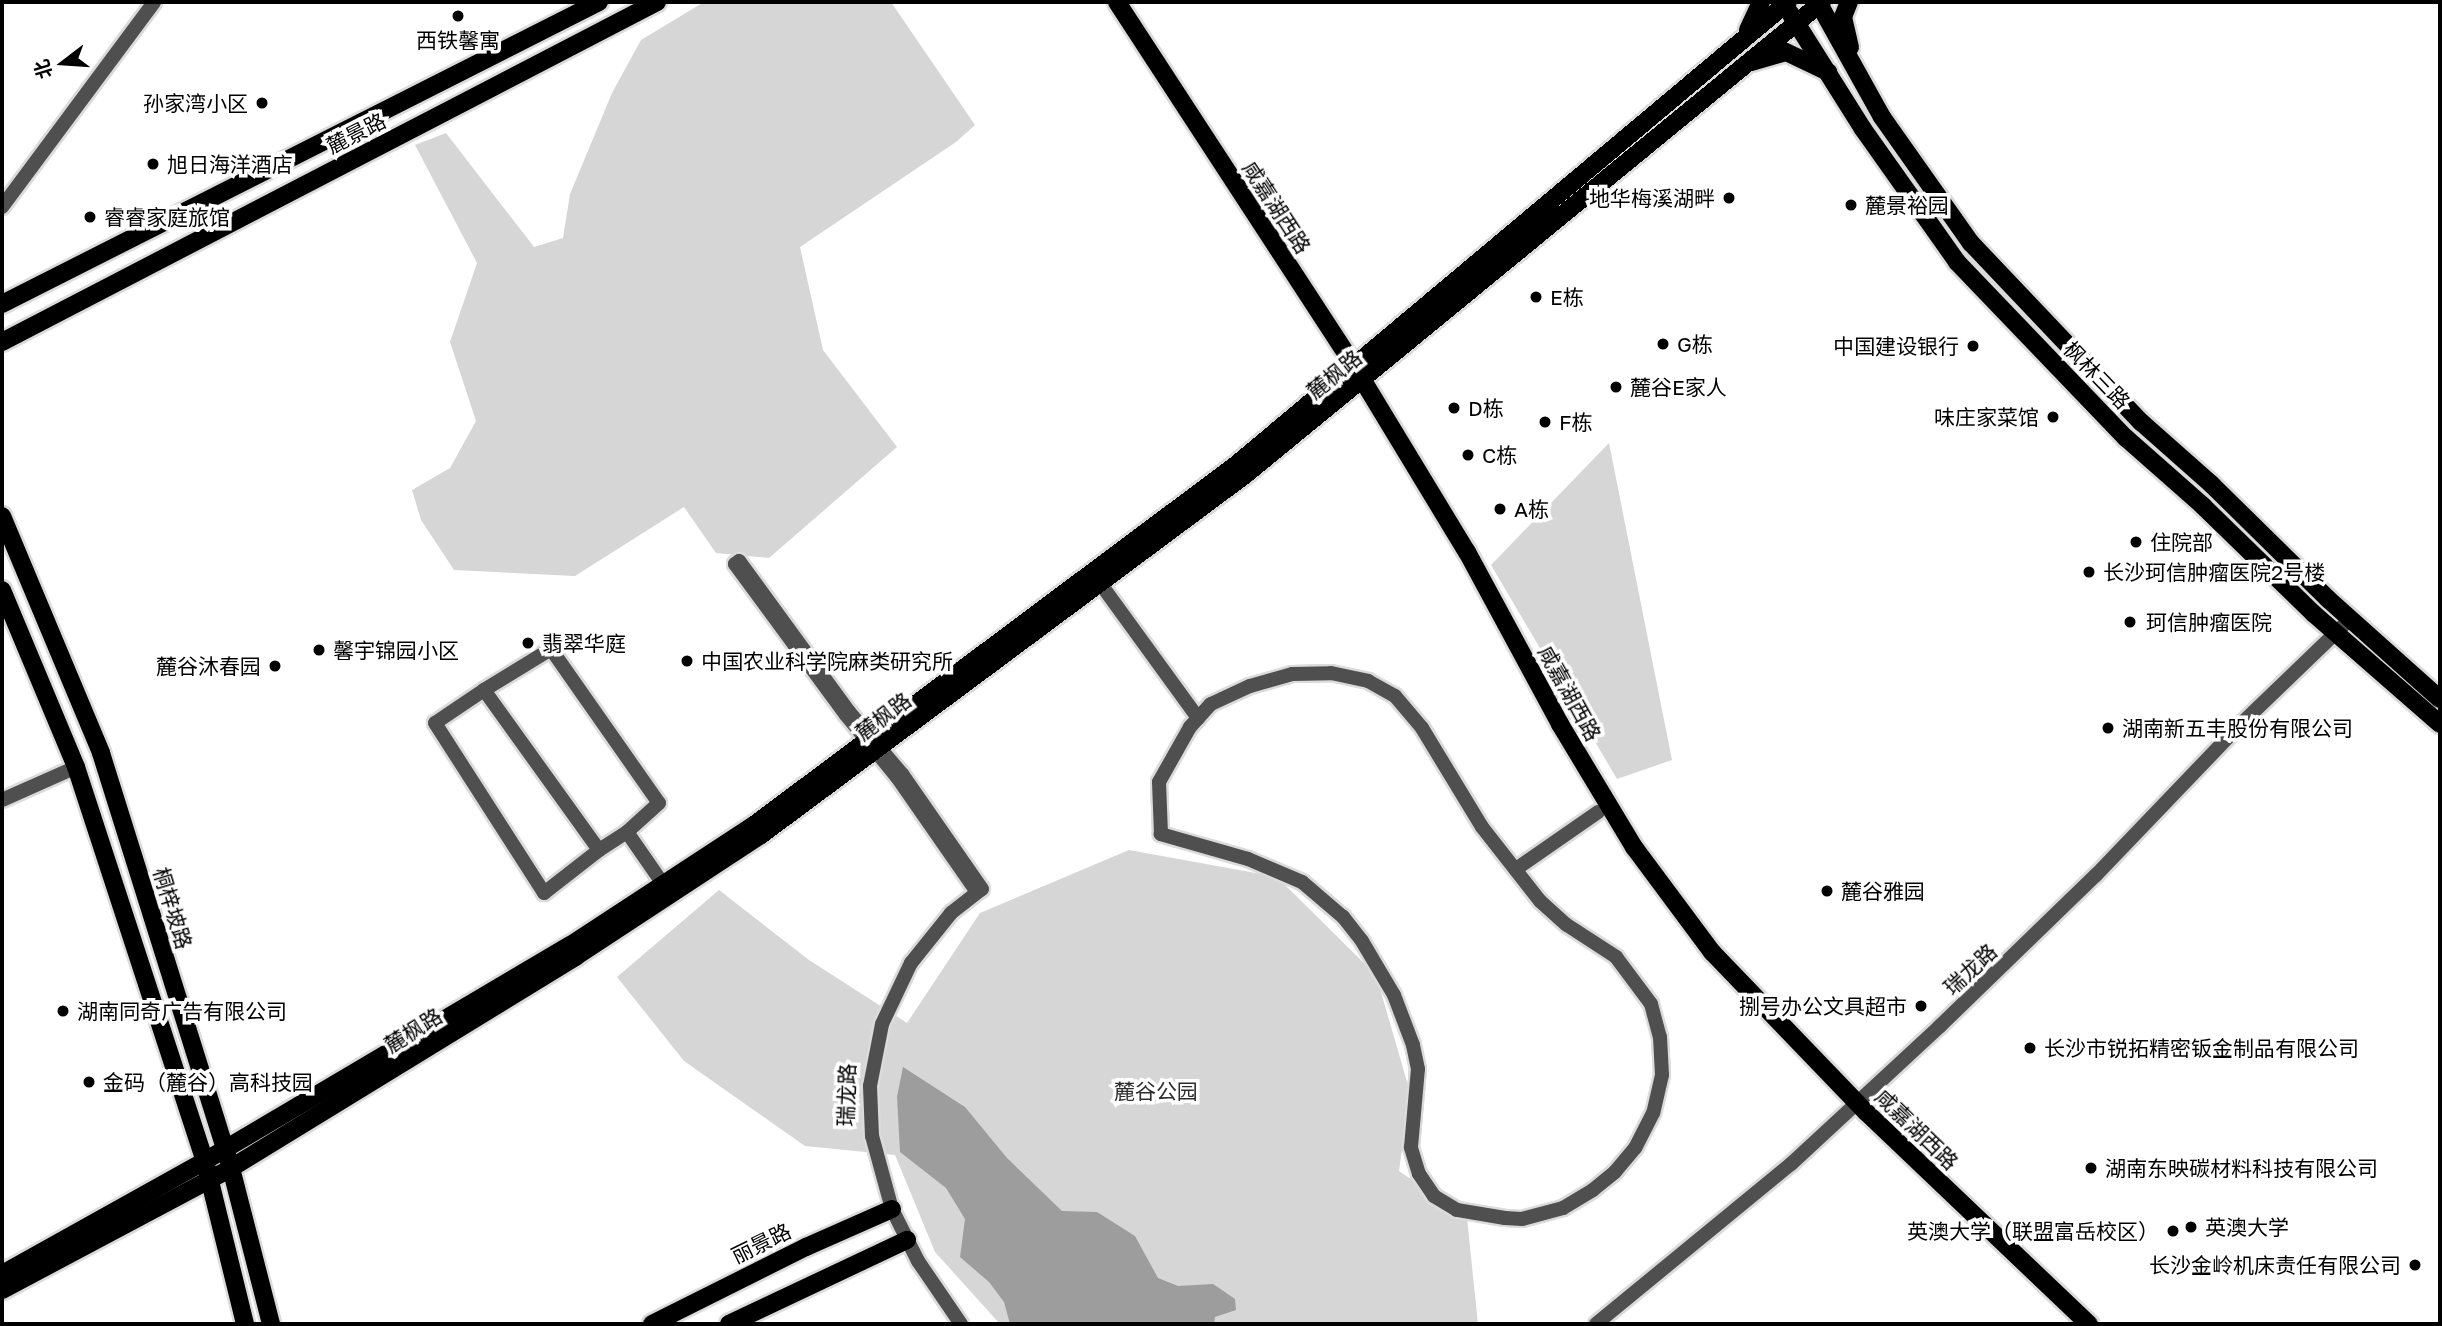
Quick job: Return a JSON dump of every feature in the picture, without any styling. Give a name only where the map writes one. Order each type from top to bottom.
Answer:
[{"type":"main road","name":"麓景路","points":[[2,303],[599,2]]},
{"type":"main road","name":"麓景路","points":[[2,342],[657,2]]},
{"type":"main road","name":"咸嘉湖西路","points":[[1102,2],[1355,378],[1457,558],[1549,730],[1624,854],[1703,960],[2072,1324]]},
{"type":"main road","name":"咸嘉湖西路","points":[[1117,2],[1467,551],[1560,724],[1633,847],[1712,952],[1856,1110],[2089,1324]]},
{"type":"main road","points":[[1743,39],[1761,2]]},
{"type":"main road","points":[[1849,2],[1843,17],[1854,68]]},
{"type":"main road","points":[[2,1274],[207,1170],[225,1149],[569,946],[873,743],[1237,464],[1355,378],[1785,3]]},
{"type":"main road","name":"枫林三路","points":[[1785,3],[1863,129],[1957,262],[2126,438],[2203,506],[2339,636],[2440,724]]},
{"type":"main road","name":"麓枫路","points":[[2,1290],[207,1170],[231,1168],[575,957],[761,835],[873,743],[1100,583],[1245,475],[1355,378],[1820,3]]},
{"type":"main road","name":"枫林三路","points":[[1820,3],[1882,117],[1970,243],[2141,422],[2211,484],[2353,622],[2440,699]]},
{"type":"main road","points":[[1745,64],[1786,52],[1828,72]]},
{"type":"main road","name":"桐梓坡路","points":[[2,516],[101,753],[231,1168],[271,1324]]},
{"type":"main road","points":[[2,590],[76,767],[207,1170],[245,1324]]},
{"type":"main road","name":"丽景路","points":[[652,1324],[806,1247],[889,1210]]},
{"type":"main road","points":[[729,1324],[903,1242]]},
{"type":"street","points":[[2,207],[154,2]]},
{"type":"street","points":[[739,561],[873,743],[735,564],[739,561]]},
{"type":"street","points":[[1100,583],[1198,718]]},
{"type":"street","name":"瑞龙路","points":[[1608,1324],[1760,1201],[2036,946],[2353,622]]},
{"type":"street","points":[[551,649],[659,803],[627,832],[544,892],[435,723],[551,649]]},
{"type":"street","points":[[1331,673],[1368,681],[1395,696],[1422,728],[1482,827],[1540,901],[1567,925],[1616,957],[1651,1004],[1660,1037],[1662,1075],[1653,1113],[1635,1148],[1615,1172],[1593,1190],[1563,1208],[1522,1219],[1457,1210],[1434,1196],[1419,1174],[1411,1147],[1418,1069],[1403,1014],[1377,964],[1343,916],[1302,882],[1276,870],[1161,834],[1158,782],[1169,759],[1198,718],[1212,704],[1250,685],[1292,674],[1331,673]]},
{"type":"street","points":[[484,690],[599,850]]},
{"type":"street","name":"瑞龙路","points":[[873,743],[978,888],[951,913],[918,952],[891,1003],[875,1048],[870,1086],[870,1121],[889,1210],[903,1242],[952,1324]]},
{"type":"street","points":[[2,800],[76,767]]},
{"type":"street","points":[[1516,869],[1598,812]]},
{"type":"street","points":[[627,832],[663,884]]},
{"type":"street","name":"瑞龙路","points":[[1596,1324],[1856,1110]]},
{"type":"street","name":"瑞龙路","points":[[903,1242],[961,1324]]},
{"type":"green space","points":[[704,2],[891,2],[975,125],[956,142],[800,247],[823,350],[897,447],[769,558],[716,553],[684,507],[575,576],[454,570],[421,520],[412,490],[450,468],[476,421],[450,342],[477,263],[415,145],[446,133],[534,247],[563,238],[570,194],[612,93],[641,40]]},
{"type":"green space","points":[[1609,443],[1672,760],[1617,779],[1491,565]]},
{"type":"green space","name":"麓谷公园","points":[[1129,850],[1277,877],[1376,975],[1410,1092],[1399,1171],[1467,1218],[1478,1324],[1000,1324],[935,1252],[895,1155],[805,1146],[684,1061],[617,977],[719,890],[809,960],[907,1023],[980,913]]},
{"type":"shaded area","points":[[903,1067],[965,1107],[1007,1158],[1062,1211],[1097,1212],[1135,1236],[1158,1278],[1178,1286],[1213,1284],[1235,1299],[1236,1310],[1215,1317],[1214,1324],[1010,1324],[1004,1302],[989,1282],[960,1257],[965,1219],[946,1188],[900,1152],[897,1097]]},
{"type":"place","name":"西铁馨寓","points":[[458,16]]},
{"type":"place","name":"孙家湾小区","points":[[262,103]]},
{"type":"place","name":"旭日海洋酒店","points":[[153,164]]},
{"type":"place","name":"地华梅溪湖畔","points":[[1729,198]]},
{"type":"place","name":"麓景裕园","points":[[1851,205]]},
{"type":"place","name":"睿睿家庭旅馆","points":[[90,217]]},
{"type":"place","name":"E栋","points":[[1536,297]]},
{"type":"place","name":"G栋","points":[[1663,344]]},
{"type":"place","name":"中国建设银行","points":[[1973,346]]},
{"type":"place","name":"麓谷E家人","points":[[1616,387]]},
{"type":"place","name":"D栋","points":[[1454,408]]},
{"type":"place","name":"味庄家菜馆","points":[[2053,417]]},
{"type":"place","name":"F栋","points":[[1545,422]]},
{"type":"place","name":"C栋","points":[[1468,455]]},
{"type":"place","name":"A栋","points":[[1500,509]]},
{"type":"place","name":"住院部","points":[[2136,542]]},
{"type":"place","name":"长沙珂信肿瘤医院2号楼","points":[[2089,572]]},
{"type":"place","name":"珂信肿瘤医院","points":[[2130,622]]},
{"type":"place","name":"翡翠华庭","points":[[528,643]]},
{"type":"place","name":"馨宇锦园小区","points":[[319,650]]},
{"type":"place","name":"中国农业科学院麻类研究所","points":[[687,661]]},
{"type":"place","name":"麓谷沐春园","points":[[275,666]]},
{"type":"place","name":"湖南新五丰股份有限公司","points":[[2108,728]]},
{"type":"place","name":"麓谷雅园","points":[[1827,891]]},
{"type":"place","name":"捌号办公文具超市","points":[[1921,1006]]},
{"type":"place","name":"湖南同奇广告有限公司","points":[[63,1011]]},
{"type":"place","name":"长沙市锐拓精密钣金制品有限公司","points":[[2030,1048]]},
{"type":"place","name":"金码（麓谷）高科技园","points":[[89,1082]]},
{"type":"place","name":"湖南东映碳材料科技有限公司","points":[[2091,1168]]},
{"type":"place","name":"英澳大学","points":[[2191,1227]]},
{"type":"place","name":"英澳大学（联盟富岳校区）","points":[[2173,1231]]},
{"type":"place","name":"长沙金岭机床责任有限公司","points":[[2415,1265]]}]
